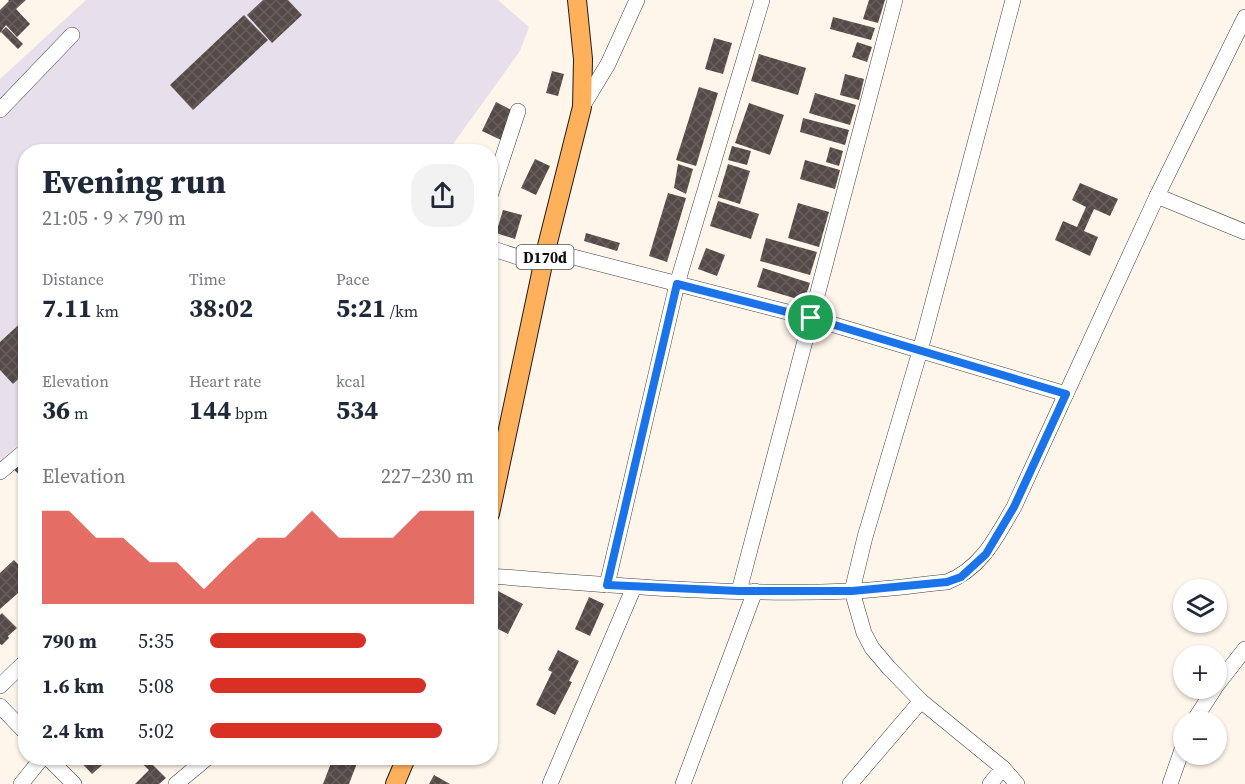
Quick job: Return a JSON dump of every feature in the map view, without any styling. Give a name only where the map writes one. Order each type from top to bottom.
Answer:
[{"type":"main road","name":"D170d","points":[[498,477],[545,257],[582,106],[584,59],[577,0]]},
{"type":"main road","points":[[395,784],[403,765]]},
{"type":"street","points":[[582,106],[608,64],[637,0]]},
{"type":"street","points":[[607,585],[677,284],[762,0]]},
{"type":"street","points":[[739,591],[895,0]]},
{"type":"street","points":[[1013,0],[921,351],[865,537],[852,591],[864,633],[872,648],[921,701],[1003,768],[1017,784]]},
{"type":"street","points":[[498,577],[634,587],[739,591],[852,591],[947,582],[961,577],[986,554],[1014,507],[1157,196],[1245,17]]},
{"type":"street","points":[[0,110],[72,35]]},
{"type":"street","points":[[498,172],[518,111]]},
{"type":"street","points":[[1157,196],[1245,232]]},
{"type":"street","points":[[498,249],[677,284],[811,318],[1066,394]]},
{"type":"street","points":[[0,472],[18,457]]},
{"type":"street","points":[[550,784],[634,587]]},
{"type":"street","points":[[683,784],[755,591]]},
{"type":"street","points":[[1227,673],[1245,650]]},
{"type":"street","points":[[0,686],[18,669]]},
{"type":"street","points":[[850,784],[921,701]]},
{"type":"street","points":[[0,706],[18,725]]},
{"type":"street","points":[[21,784],[36,765]]},
{"type":"street","points":[[55,765],[74,784]]},
{"type":"street","points":[[176,784],[199,765]]},
{"type":"street","points":[[1170,784],[1177,765]]},
{"type":"street","points":[[990,784],[1003,768]]},
{"type":"shaded area","points":[[86,0],[498,0],[529,27],[520,51],[453,144],[18,144],[18,445],[0,461],[0,79]]},
{"type":"building","points":[[8,0],[26,0],[16,9],[30,24],[17,37],[6,25],[0,33],[0,10]]},
{"type":"building","points":[[263,0],[288,0],[302,15],[272,43],[247,15]]},
{"type":"building","points":[[869,0],[885,0],[878,23],[863,19]]},
{"type":"building","points":[[244,15],[268,40],[193,110],[170,85]]},
{"type":"building","points":[[833,17],[875,28],[871,40],[830,29]]},
{"type":"building","points":[[6,27],[23,44],[18,49],[1,32]]},
{"type":"building","points":[[714,38],[732,43],[723,74],[705,69]]},
{"type":"building","points":[[857,42],[872,47],[867,62],[852,57]]},
{"type":"building","points":[[759,54],[806,68],[798,95],[751,81]]},
{"type":"building","points":[[552,71],[564,74],[558,96],[546,93]]},
{"type":"building","points":[[845,74],[864,79],[859,100],[840,95]]},
{"type":"building","points":[[699,87],[718,93],[696,166],[676,160]]},
{"type":"building","points":[[815,93],[856,105],[850,125],[809,113]]},
{"type":"building","points":[[496,102],[515,112],[501,140],[482,131]]},
{"type":"building","points":[[749,103],[784,115],[770,155],[735,143]]},
{"type":"building","points":[[803,118],[849,130],[845,145],[800,132]]},
{"type":"building","points":[[732,146],[751,151],[747,165],[728,160]]},
{"type":"building","points":[[830,147],[843,151],[839,166],[826,162]]},
{"type":"building","points":[[535,159],[550,166],[536,195],[521,188]]},
{"type":"building","points":[[805,160],[840,170],[835,189],[800,179]]},
{"type":"building","points":[[678,164],[693,169],[686,194],[674,188]]},
{"type":"building","points":[[728,164],[750,171],[740,204],[718,197]]},
{"type":"building","points":[[1080,183],[1118,199],[1110,216],[1094,209],[1084,231],[1098,237],[1090,256],[1055,240],[1063,221],[1077,227],[1086,207],[1072,200]]},
{"type":"building","points":[[668,193],[686,198],[667,262],[649,256]]},
{"type":"building","points":[[718,201],[759,214],[751,239],[710,226]]},
{"type":"building","points":[[798,203],[829,212],[819,247],[788,238]]},
{"type":"building","points":[[503,210],[522,215],[515,239],[498,234]]},
{"type":"building","points":[[586,233],[620,243],[617,251],[584,241]]},
{"type":"building","points":[[766,238],[817,252],[810,275],[760,261]]},
{"type":"building","points":[[706,248],[725,255],[717,276],[698,269]]},
{"type":"building","points":[[763,268],[810,283],[804,301],[757,287]]},
{"type":"building","points":[[18,325],[18,379],[13,384],[0,370],[0,342]]},
{"type":"building","points":[[14,560],[18,564],[18,593],[0,609],[0,573]]},
{"type":"building","points":[[498,591],[523,604],[508,634],[498,629]]},
{"type":"building","points":[[589,597],[604,604],[590,636],[575,629]]},
{"type":"building","points":[[2,613],[17,628],[2,645],[0,644],[0,615]]},
{"type":"building","points":[[558,650],[579,661],[569,681],[572,682],[555,715],[536,705],[552,672],[548,670]]},
{"type":"building","points":[[84,765],[102,765],[92,774]]},
{"type":"building","points":[[144,765],[153,765],[166,778],[159,784],[135,784],[149,770]]},
{"type":"building","points":[[330,765],[356,765],[349,784],[323,784]]},
{"type":"building","points":[[434,775],[450,784],[429,784]]},
{"type":"route","points":[[677,284],[811,318],[1066,394],[1014,507],[986,554],[961,577],[947,582],[852,591],[739,591],[607,585],[677,284]]}]
